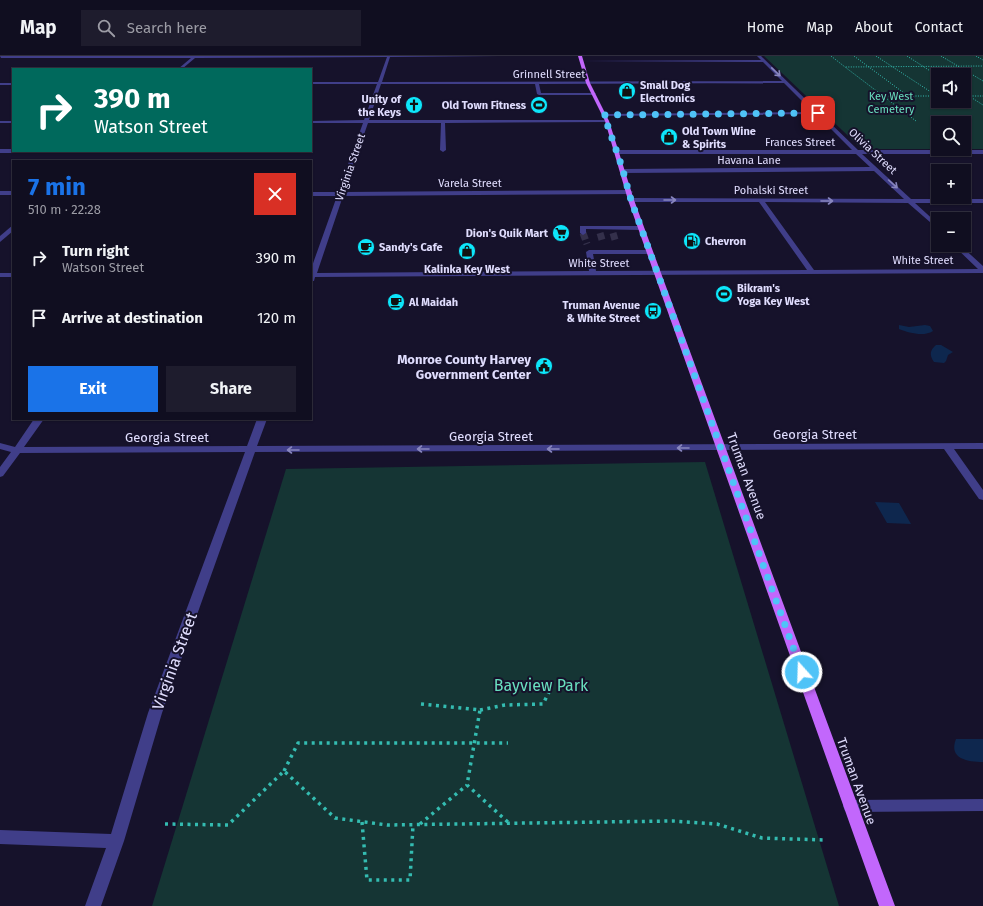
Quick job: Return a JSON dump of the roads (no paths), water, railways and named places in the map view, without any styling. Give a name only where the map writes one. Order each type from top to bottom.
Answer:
[{"type":"main road","name":"Truman Avenue","points":[[580,58],[588,83],[605,118],[641,228],[887,906]]},
{"type":"street","points":[[181,68],[195,56]]},
{"type":"street","name":"Virginia Street","points":[[312,273],[389,56]]},
{"type":"street","points":[[1,57],[498,56]]},
{"type":"street","points":[[692,56],[696,61]]},
{"type":"street","name":"Olivia Street","points":[[759,56],[857,152],[931,220]]},
{"type":"street","points":[[580,58],[764,61]]},
{"type":"street","name":"Grinnell Street","points":[[312,83],[787,82]]},
{"type":"street","points":[[537,83],[539,94],[594,94]]},
{"type":"street","points":[[0,84],[12,84]]},
{"type":"street","points":[[312,122],[443,122],[818,113]]},
{"type":"street","points":[[0,122],[12,122]]},
{"type":"street","points":[[443,122],[443,150]]},
{"type":"street","points":[[0,151],[12,151]]},
{"type":"street","points":[[86,156],[90,152]]},
{"type":"street","name":"Frances Street","points":[[617,152],[983,152]]},
{"type":"street","name":"Havana Lane","points":[[623,171],[876,169]]},
{"type":"street","name":"Varela Street","points":[[312,194],[630,192]]},
{"type":"street","points":[[0,193],[12,193]]},
{"type":"street","name":"Pohalski Street","points":[[631,200],[983,201]]},
{"type":"street","points":[[760,200],[811,271]]},
{"type":"street","points":[[584,233],[582,227],[599,230],[641,228]]},
{"type":"street","points":[[0,240],[12,228]]},
{"type":"street","points":[[616,243],[618,252]]},
{"type":"street","points":[[587,244],[593,273]]},
{"type":"street","points":[[603,244],[605,252]]},
{"type":"street","points":[[589,252],[650,252]]},
{"type":"street","points":[[964,252],[983,270]]},
{"type":"street","name":"White Street","points":[[312,276],[983,270]]},
{"type":"street","points":[[0,275],[12,275]]},
{"type":"street","points":[[0,474],[38,420]]},
{"type":"street","name":"Virginia Street","points":[[93,906],[116,841],[155,713],[262,420]]},
{"type":"street","name":"Georgia Street","points":[[0,446],[16,450],[983,446]]},
{"type":"street","points":[[947,446],[983,497]]},
{"type":"street","points":[[850,806],[983,805]]},
{"type":"street","points":[[0,837],[116,841]]},
{"type":"water","points":[[899,325],[909,327],[925,325],[930,326],[933,331],[925,334],[912,333],[899,329]]},
{"type":"water","points":[[936,345],[941,345],[953,352],[948,355],[944,363],[934,362],[931,357],[932,349]]},
{"type":"water","points":[[875,502],[899,503],[911,524],[887,523]]},
{"type":"water","points":[[956,739],[983,739],[983,762],[966,760],[957,755],[954,746]]},
{"type":"tunnel","points":[[583,233],[587,244]]},
{"type":"tunnel","points":[[600,233],[603,243]]},
{"type":"tunnel","points":[[613,233],[616,243]]},
{"type":"place","name":"Small Dog Electronics","points":[[627,91]]},
{"type":"place","name":"Unity of the Keys","points":[[414,105]]},
{"type":"place","name":"Old Town Fitness","points":[[539,105]]},
{"type":"place","name":"Old Town Wine & Spirits","points":[[669,137]]},
{"type":"place","name":"Dion's Quik Mart","points":[[561,233]]},
{"type":"place","name":"Chevron","points":[[692,241]]},
{"type":"place","name":"Sandy's Cafe","points":[[366,247]]},
{"type":"place","name":"Kalinka Key West","points":[[467,251]]},
{"type":"place","name":"Bikram's Yoga Key West","points":[[724,294]]},
{"type":"place","name":"Al Maidah","points":[[396,302]]},
{"type":"place","name":"Truman Avenue & White Street","points":[[653,311]]},
{"type":"place","name":"Monroe County Harvey Government Center","points":[[544,366]]},
{"type":"park label","name":"Key West Cemetery","points":[[891,102]]},
{"type":"park label","name":"Bayview Park","points":[[541,685]]}]
